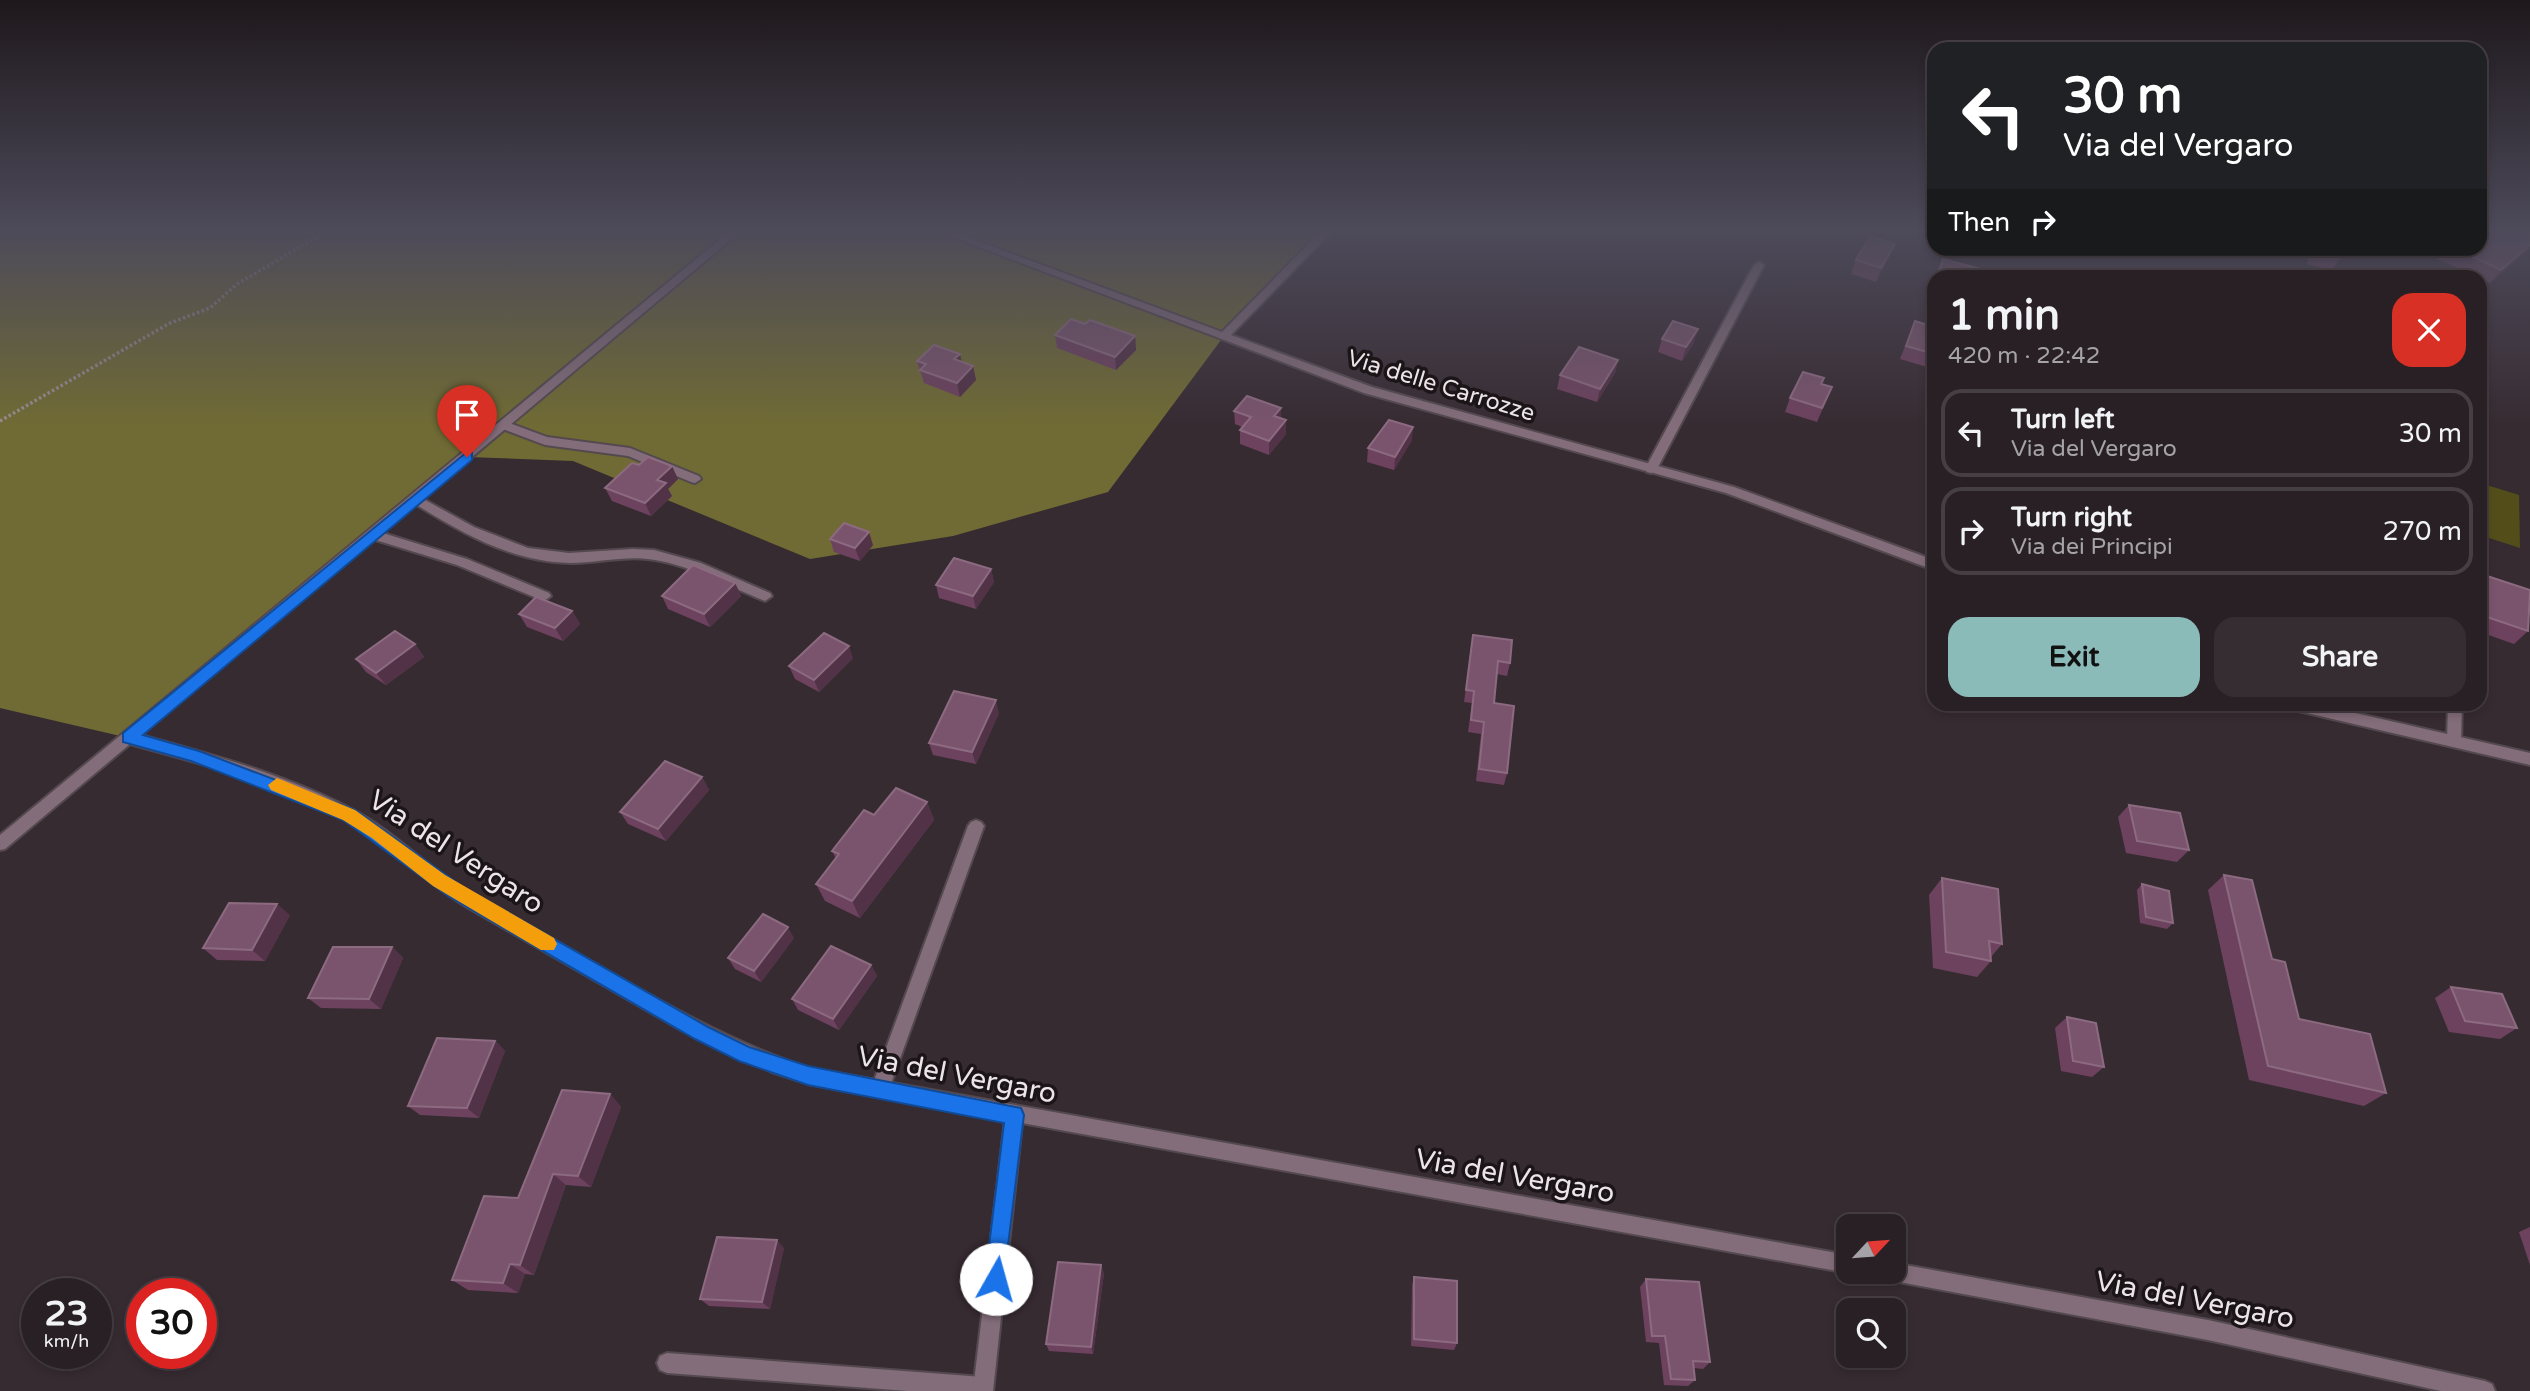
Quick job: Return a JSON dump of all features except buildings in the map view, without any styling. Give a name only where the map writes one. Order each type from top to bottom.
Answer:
[{"type":"street","points":[[0,844],[373,535],[655,296]]},
{"type":"street","name":"Via delle Carrozze","points":[[1116,296],[1406,402],[1651,468],[1767,503],[1927,562]]},
{"type":"street","points":[[1224,336],[1263,296]]},
{"type":"street","points":[[1651,468],[1743,296]]},
{"type":"street","points":[[503,425],[545,440],[631,452],[695,479]]},
{"type":"street","points":[[416,499],[477,535],[519,550],[555,557],[627,554],[665,557],[765,596]]},
{"type":"street","points":[[373,535],[462,562],[544,596]]},
{"type":"street","points":[[2323,711],[2530,759]]},
{"type":"street","points":[[2454,742],[2455,711]]},
{"type":"street","name":"Via del Vergaro","points":[[129,738],[193,755],[305,795],[349,815],[454,890],[729,1047],[808,1076],[1836,1262]]},
{"type":"street","points":[[880,1088],[976,826]]},
{"type":"street","points":[[667,1363],[983,1389],[1014,1115]]},
{"type":"street","name":"Via del Vergaro","points":[[1906,1274],[2208,1329],[2485,1391]]},
{"type":"path","points":[[0,421],[170,323],[210,308],[224,296]]},
{"type":"shaded area","points":[[0,296],[1263,296],[1224,336],[1108,492],[953,536],[810,559],[573,461],[468,457],[129,738],[0,708]]},
{"type":"shaded area","points":[[2487,485],[2519,495],[2520,548],[2487,537]]},
{"type":"slow traffic","points":[[277,785],[349,815],[378,833],[439,881],[547,944]]},
{"type":"route","points":[[467,457],[129,738],[193,755],[296,792],[349,815],[378,833],[439,881],[701,1033],[745,1055],[808,1076],[1014,1115],[996,1279]]}]
